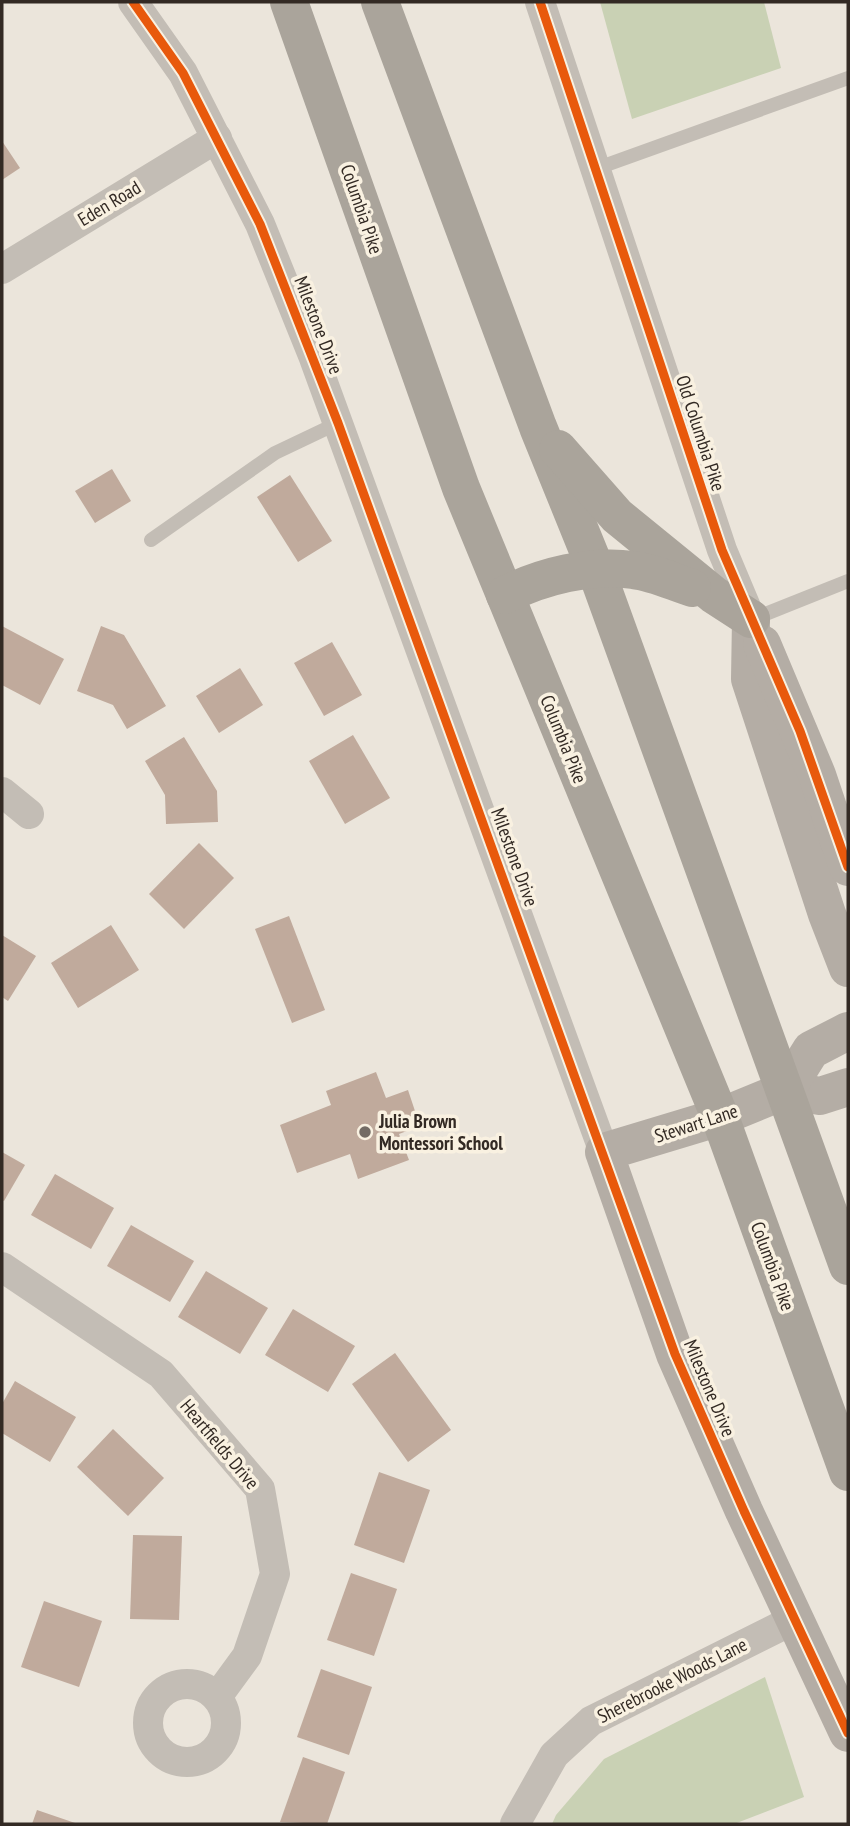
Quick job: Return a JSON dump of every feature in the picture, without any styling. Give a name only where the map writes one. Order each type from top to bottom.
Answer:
[{"type":"highway","name":"Columbia Pike","points":[[289,2],[461,488],[720,1117],[848,1472]]},
{"type":"highway","points":[[380,2],[538,426],[596,569],[848,1266]]},
{"type":"highway","points":[[538,426],[617,516],[714,595],[751,619]]},
{"type":"highway","points":[[505,595],[532,581],[596,569],[634,570],[714,595]]},
{"type":"street","name":"Milestone Drive","points":[[134,2],[183,73],[260,224],[338,423],[675,1354],[848,1733]]},
{"type":"street","name":"Old Columbia Pike","points":[[540,2],[722,550],[817,775],[848,867]]},
{"type":"street","name":"Eden Road","points":[[2,269],[217,138]]},
{"type":"street","name":"Old Columbia Pike","points":[[751,619],[750,679],[827,914],[848,968]]},
{"type":"street","points":[[2,792],[29,814]]},
{"type":"street","points":[[848,1031],[811,1051],[786,1090],[820,1096],[848,1087]]},
{"type":"street","name":"Stewart Lane","points":[[604,1152],[720,1117],[786,1090]]},
{"type":"street","name":"Heartfields Drive","points":[[2,1266],[160,1374],[260,1489],[275,1574],[247,1656],[217,1697]]},
{"type":"street","name":"Sherebrooke Woods Lane","points":[[515,1824],[554,1755],[591,1721],[795,1619]]},
{"type":"lane","points":[[595,169],[848,78]]},
{"type":"lane","points":[[151,540],[275,453],[338,423]]},
{"type":"lane","points":[[751,619],[848,581]]},
{"type":"green space","points":[[600,2],[764,2],[781,68],[632,119]]},
{"type":"green space","points":[[765,1677],[804,1797],[734,1824],[552,1824],[556,1815],[604,1759]]},
{"type":"building","points":[[2,141],[20,168],[2,180]]},
{"type":"building","points":[[112,469],[131,501],[95,523],[75,491]]},
{"type":"building","points":[[290,475],[332,541],[298,562],[257,497]]},
{"type":"building","points":[[2,626],[64,659],[40,705],[2,685]]},
{"type":"building","points":[[101,626],[124,635],[166,706],[127,729],[113,705],[77,691]]},
{"type":"building","points":[[332,642],[362,695],[324,716],[294,663]]},
{"type":"building","points":[[240,668],[263,705],[219,733],[196,696]]},
{"type":"building","points":[[353,735],[390,798],[345,824],[309,761]]},
{"type":"building","points":[[184,737],[217,791],[218,822],[166,824],[165,795],[145,761]]},
{"type":"building","points":[[199,843],[234,878],[184,929],[149,894]]},
{"type":"building","points":[[289,916],[325,1010],[292,1023],[255,929]]},
{"type":"building","points":[[111,925],[139,970],[78,1008],[51,963]]},
{"type":"building","points":[[2,935],[36,956],[8,1001],[2,997]]},
{"type":"building","points":[[376,1072],[386,1098],[408,1090],[420,1126],[399,1134],[409,1160],[358,1179],[350,1154],[297,1173],[280,1125],[331,1105],[326,1091]]},
{"type":"building","points":[[2,1152],[25,1165],[4,1201],[2,1200]]},
{"type":"building","points":[[55,1174],[114,1208],[91,1249],[31,1215]]},
{"type":"building","points":[[131,1225],[194,1261],[170,1302],[107,1266]]},
{"type":"building","points":[[206,1271],[268,1308],[240,1354],[178,1317]]},
{"type":"building","points":[[293,1309],[355,1346],[328,1392],[265,1355]]},
{"type":"building","points":[[395,1353],[451,1430],[408,1462],[352,1384]]},
{"type":"building","points":[[15,1381],[76,1417],[50,1462],[2,1433],[2,1404]]},
{"type":"building","points":[[113,1429],[164,1478],[128,1516],[77,1467]]},
{"type":"building","points":[[379,1472],[430,1490],[404,1563],[354,1545]]},
{"type":"building","points":[[133,1535],[182,1536],[179,1620],[130,1619]]},
{"type":"building","points":[[351,1573],[397,1589],[374,1656],[327,1640]]},
{"type":"building","points":[[44,1601],[102,1621],[79,1687],[21,1667]]},
{"type":"building","points":[[321,1669],[372,1687],[349,1755],[297,1737]]},
{"type":"building","points":[[303,1757],[345,1772],[327,1824],[280,1822]]},
{"type":"building","points":[[37,1810],[78,1824],[32,1824]]},
{"type":"cycle path","points":[[133,2],[183,73],[260,224],[338,423],[675,1354],[744,1511],[848,1733]]},
{"type":"cycle path","points":[[540,2],[722,550],[800,731],[848,867]]},
{"type":"place","name":"Julia Brown Montessori School","points":[[365,1132]]}]
